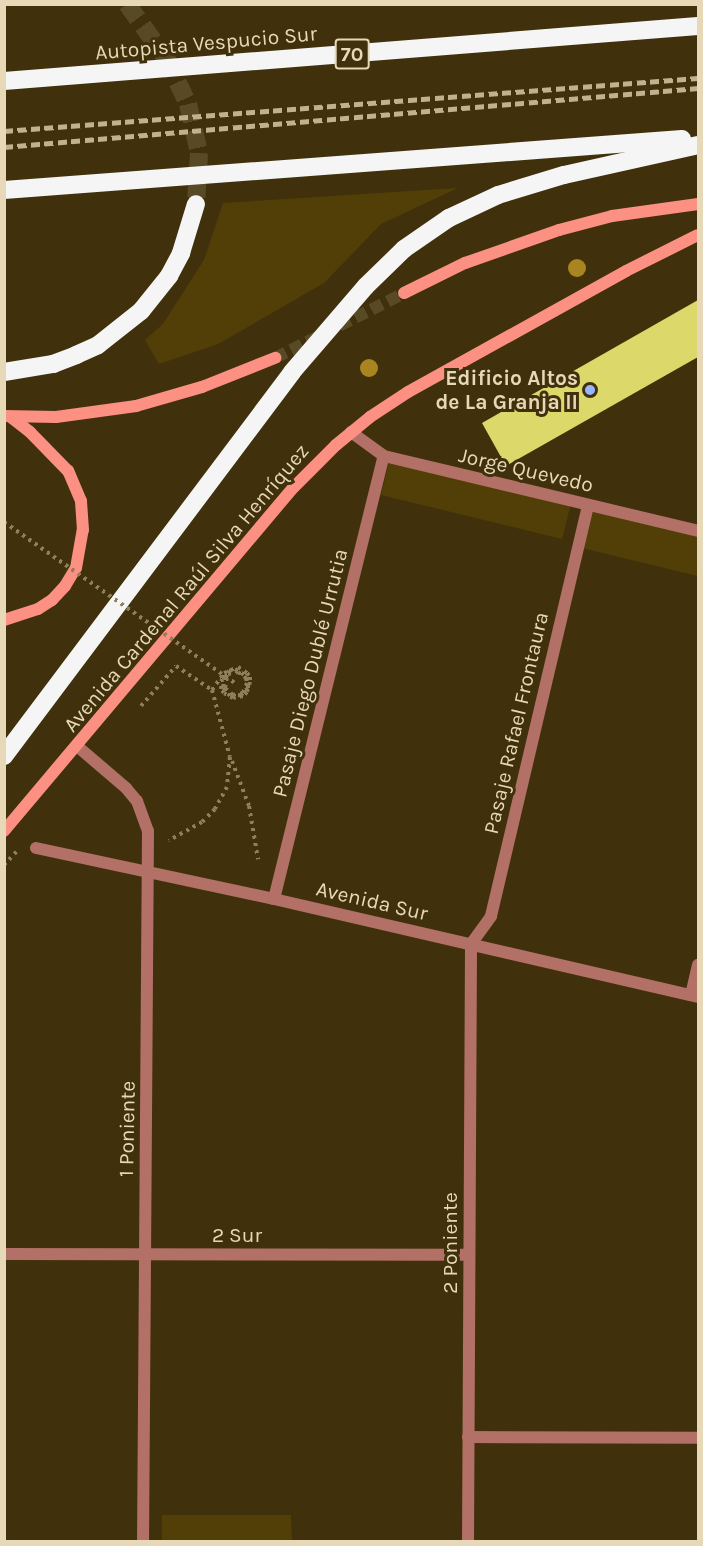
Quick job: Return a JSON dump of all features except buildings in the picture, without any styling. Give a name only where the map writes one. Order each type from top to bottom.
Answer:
[{"type":"highway","name":"Autopista Vespucio Sur","points":[[4,81],[699,26]]},
{"type":"highway","points":[[4,190],[699,138]]},
{"type":"highway","points":[[4,756],[292,372],[345,309],[404,249],[449,218],[498,195],[564,176],[699,145]]},
{"type":"highway","points":[[4,372],[53,364],[76,355],[98,345],[135,317],[169,276],[184,245],[196,204]]},
{"type":"street","points":[[404,293],[465,263],[559,230],[664,207],[699,204]]},
{"type":"street","name":"Avenida Cardenal Raúl Silva Henríquez","points":[[4,831],[294,487],[351,432],[370,417],[428,381],[699,235]]},
{"type":"street","points":[[8,417],[57,417],[136,406],[202,387],[275,358]]},
{"type":"street","points":[[4,620],[38,609],[52,600],[65,586],[76,568],[83,530],[81,501],[68,471],[31,433],[8,417]]},
{"type":"street","name":"Jorge Quevedo","points":[[351,432],[384,456],[699,531]]},
{"type":"street","name":"Pasaje Diego Dublé Urrutia","points":[[274,898],[384,456]]},
{"type":"street","name":"Pasaje Rafael Frontaura","points":[[471,944],[491,916],[588,505]]},
{"type":"street","name":"1 Poniente","points":[[77,746],[114,776],[137,801],[148,831],[143,1542]]},
{"type":"street","name":"Avenida Sur","points":[[36,848],[274,898],[695,996]]},
{"type":"street","name":"2 Poniente","points":[[468,1542],[471,944]]},
{"type":"street","points":[[695,996],[699,965]]},
{"type":"street","name":"2 Sur","points":[[4,1254],[469,1255]]},
{"type":"street","points":[[468,1437],[699,1438]]},
{"type":"path","points":[[4,522],[236,684]]},
{"type":"path","points":[[176,666],[212,690],[231,757],[249,806],[258,859]]},
{"type":"path","points":[[212,690],[221,677],[232,667],[243,669],[249,677],[250,682],[247,692],[243,696],[233,698],[224,693],[221,689],[222,678],[235,669],[248,677],[248,688],[241,695],[230,696],[223,687],[228,674],[238,672],[246,678],[247,683],[243,693],[233,695],[225,688],[227,677]]},
{"type":"path","points":[[149,848],[180,835],[211,814],[227,787],[231,757]]},
{"type":"shaded area","points":[[458,188],[381,224],[324,283],[218,344],[159,364],[145,340],[163,324],[204,260],[223,203]]},
{"type":"shaded area","points":[[391,455],[572,499],[562,539],[381,495]]},
{"type":"shaded area","points":[[592,508],[698,534],[698,576],[582,548]]},
{"type":"shaded area","points":[[162,1515],[291,1515],[292,1541],[162,1541]]},
{"type":"tunnel","points":[[127,4],[166,58],[188,104],[199,153],[196,204]]},
{"type":"tunnel","points":[[275,358],[404,293]]},
{"type":"railway","points":[[4,131],[698,78]]},
{"type":"railway","points":[[4,147],[698,88]]},
{"type":"place","name":"Edificio Altos de La Granja II","points":[[590,390]]}]
